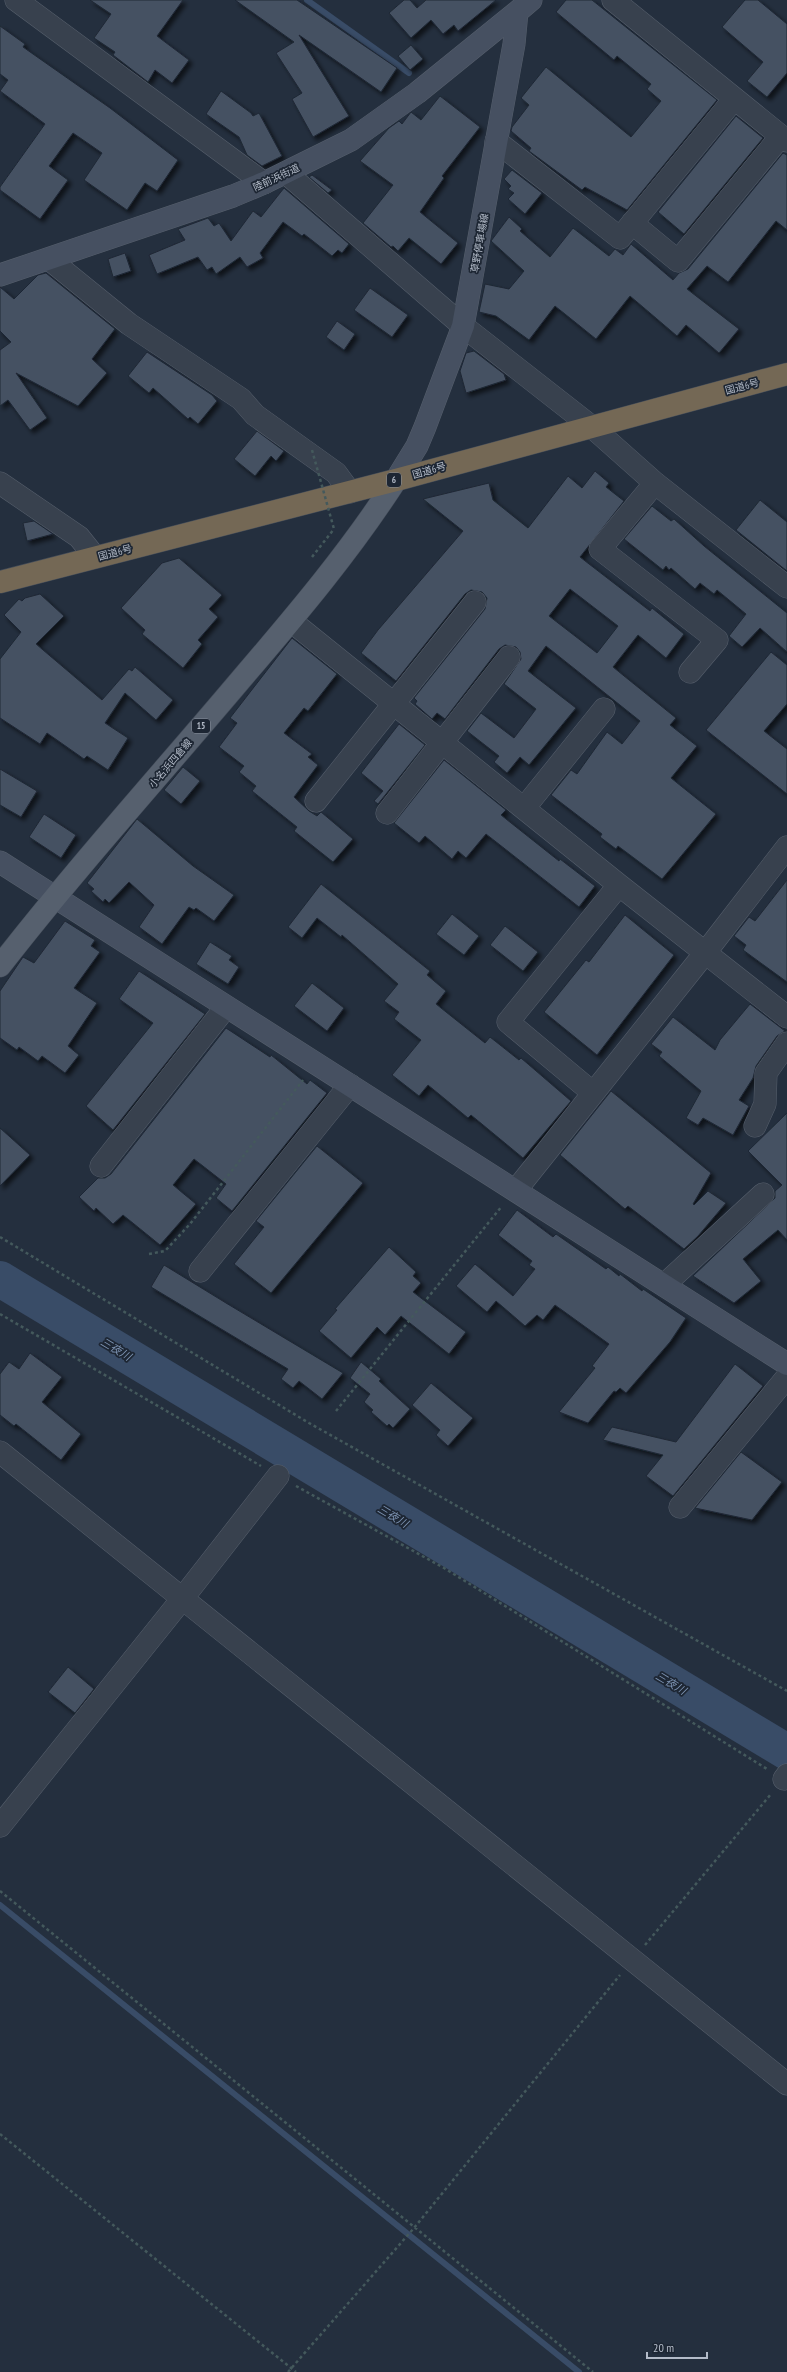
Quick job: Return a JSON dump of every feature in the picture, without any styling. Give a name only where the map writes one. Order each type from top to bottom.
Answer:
[{"type":"highway","name":"国道6号","points":[[0,582],[396,480],[787,374]]},
{"type":"main road","name":"小名浜四倉線","points":[[0,966],[55,897],[291,621],[360,533],[396,480]]},
{"type":"street","points":[[16,0],[264,183]]},
{"type":"street","points":[[613,0],[784,139],[678,261],[632,223]]},
{"type":"street","name":"陸前浜街道","points":[[0,275],[264,183],[351,140],[417,93],[524,6]]},
{"type":"street","name":"草野停車場線","points":[[396,480],[417,446],[426,427],[463,326],[514,44],[524,6]]},
{"type":"street","points":[[496,141],[620,238],[734,99]]},
{"type":"street","points":[[286,173],[463,326],[592,427],[655,483],[787,587]]},
{"type":"street","points":[[49,259],[129,324],[241,400],[255,415],[336,474],[350,492]]},
{"type":"street","points":[[0,483],[79,536],[95,557]]},
{"type":"street","points":[[655,483],[600,549],[717,640],[690,672]]},
{"type":"street","points":[[316,801],[475,602]]},
{"type":"street","points":[[291,621],[525,807],[619,885],[787,1017]]},
{"type":"street","points":[[388,813],[509,657]]},
{"type":"street","points":[[525,807],[604,709]]},
{"type":"street","points":[[516,1190],[705,953],[783,861]]},
{"type":"street","points":[[0,862],[787,1364]]},
{"type":"street","points":[[593,1093],[508,1022],[619,885]]},
{"type":"street","points":[[101,1166],[226,1007]]},
{"type":"street","points":[[755,1126],[765,1104],[766,1073],[787,1043]]},
{"type":"street","points":[[200,1270],[350,1085]]},
{"type":"street","points":[[664,1285],[763,1194]]},
{"type":"street","points":[[680,1508],[787,1377]]},
{"type":"street","points":[[0,1452],[787,2084]]},
{"type":"street","points":[[0,1826],[182,1599],[278,1476]]},
{"type":"path","points":[[312,450],[334,529]]},
{"type":"path","points":[[149,1254],[164,1251],[190,1224],[316,1064]]},
{"type":"path","points":[[336,1411],[516,1190]]},
{"type":"path","points":[[0,1237],[309,1423],[787,1691]]},
{"type":"path","points":[[0,1314],[278,1476],[444,1568],[785,1777],[633,1959],[414,2228],[288,2372]]},
{"type":"path","points":[[0,1891],[593,2372]]},
{"type":"path","points":[[0,2134],[296,2372]]},
{"type":"building","points":[[90,0],[183,0],[157,36],[189,60],[172,83],[155,70],[148,82],[113,55],[115,52],[94,38],[111,14]]},
{"type":"building","points":[[235,0],[297,0],[397,68],[381,92],[299,35],[349,116],[313,137],[292,99],[302,93],[276,53],[294,42]]},
{"type":"building","points":[[404,0],[410,0],[417,8],[426,0],[496,0],[458,31],[454,25],[443,34],[431,20],[411,38],[389,13]]},
{"type":"building","points":[[566,0],[592,0],[717,100],[627,210],[585,187],[582,190],[529,151],[531,148],[511,131],[512,127],[529,105],[521,98],[546,67],[631,137],[661,101],[647,89],[651,84],[617,56],[614,60],[556,12]]},
{"type":"building","points":[[745,0],[758,0],[787,24],[787,73],[767,97],[747,81],[763,62],[722,27]]},
{"type":"building","points":[[0,26],[25,44],[23,47],[110,108],[178,160],[157,191],[145,183],[127,210],[84,180],[102,153],[73,133],[49,166],[68,180],[40,219],[0,190],[0,187],[45,124],[0,91],[8,80],[0,74]]},
{"type":"building","points":[[411,45],[423,59],[410,70],[398,56]]},
{"type":"building","points":[[221,91],[253,116],[259,113],[282,156],[262,166],[247,155],[239,137],[206,114]]},
{"type":"building","points":[[440,96],[480,127],[442,176],[444,178],[420,212],[458,243],[441,264],[409,238],[398,251],[393,246],[391,247],[363,223],[393,185],[360,161],[389,128],[399,121],[402,124],[411,112],[421,120]]},
{"type":"building","points":[[736,116],[763,138],[684,234],[658,212]]},
{"type":"building","points":[[783,153],[787,155],[787,230],[776,221],[728,282],[707,266],[687,289],[739,329],[719,353],[686,325],[677,336],[630,296],[596,339],[555,306],[529,340],[496,316],[479,312],[485,284],[509,289],[524,271],[491,241],[509,217],[522,229],[520,231],[550,257],[573,228],[609,256],[615,249],[623,255],[631,244],[673,280],[679,273],[688,269]]},
{"type":"building","points":[[512,170],[542,193],[525,214],[508,199],[514,193],[508,189],[511,186],[504,179]]},
{"type":"building","points":[[312,175],[332,190],[328,193],[309,177]]},
{"type":"building","points":[[284,188],[349,244],[342,253],[338,250],[332,256],[304,234],[302,236],[283,222],[260,253],[263,258],[247,267],[240,257],[216,274],[212,267],[207,270],[198,257],[157,274],[149,255],[185,240],[178,229],[208,218],[214,226],[219,223],[231,241],[253,211],[261,217]]},
{"type":"building","points":[[125,253],[131,271],[113,277],[108,259]]},
{"type":"building","points":[[46,273],[115,329],[92,359],[107,373],[78,406],[16,373],[47,418],[30,430],[8,400],[0,406],[0,350],[11,342],[0,331],[0,287],[14,299],[38,275]]},
{"type":"building","points":[[370,288],[408,315],[392,337],[354,310]]},
{"type":"building","points":[[337,321],[355,334],[344,350],[326,337]]},
{"type":"building","points":[[474,351],[504,374],[506,380],[466,393],[460,371],[466,353]]},
{"type":"building","points":[[147,352],[212,395],[217,401],[198,424],[190,417],[188,419],[153,388],[149,393],[128,376]]},
{"type":"building","points":[[257,431],[284,451],[276,461],[271,456],[255,476],[234,459]]},
{"type":"building","points":[[595,471],[609,483],[606,487],[624,501],[580,557],[650,611],[652,608],[684,634],[666,658],[638,635],[613,667],[676,718],[670,725],[697,746],[671,778],[716,814],[662,879],[618,846],[616,849],[600,837],[602,834],[551,795],[571,770],[577,774],[607,732],[622,744],[640,721],[546,646],[528,671],[576,708],[529,765],[520,757],[507,773],[494,762],[499,756],[467,731],[481,713],[514,738],[536,709],[504,684],[521,659],[520,652],[516,647],[505,645],[499,649],[445,719],[437,713],[432,719],[415,704],[417,701],[414,698],[485,609],[487,598],[482,592],[471,590],[465,594],[396,681],[361,653],[378,630],[463,531],[423,499],[489,483],[493,500],[528,528],[568,476],[582,488]],"holes":[[[570,589],[618,626],[597,653],[549,616]]]},
{"type":"building","points":[[760,500],[787,522],[787,571],[736,530]]},
{"type":"building","points":[[652,506],[671,521],[674,519],[704,546],[787,613],[787,652],[760,628],[742,647],[729,636],[746,614],[717,590],[714,594],[700,583],[695,589],[671,568],[669,570],[666,566],[663,570],[624,539]]},
{"type":"building","points":[[34,521],[53,534],[27,541],[23,523]]},
{"type":"building","points":[[179,558],[222,595],[209,609],[218,617],[198,640],[202,644],[183,668],[142,634],[145,630],[121,608],[162,563]]},
{"type":"building","points":[[40,594],[64,616],[36,644],[102,700],[129,669],[132,671],[135,667],[173,700],[156,720],[125,693],[105,723],[128,738],[108,770],[87,756],[84,759],[47,733],[40,744],[0,718],[0,659],[21,632],[4,615],[19,599],[22,601],[25,598]]},
{"type":"building","points":[[292,638],[337,674],[308,711],[304,708],[284,733],[312,754],[308,757],[318,765],[294,797],[309,811],[317,816],[321,812],[353,839],[333,862],[294,831],[297,827],[252,791],[256,786],[239,772],[244,766],[219,747],[237,723],[230,718]]},
{"type":"building","points":[[771,652],[787,665],[787,704],[764,731],[787,749],[787,794],[706,730]]},
{"type":"building","points":[[399,724],[425,745],[378,804],[374,801],[383,791],[361,773]]},
{"type":"building","points":[[444,760],[506,810],[501,815],[559,861],[560,859],[595,886],[579,907],[486,834],[466,858],[458,851],[452,859],[425,836],[419,843],[394,823]]},
{"type":"building","points":[[183,767],[200,781],[181,804],[164,790]]},
{"type":"building","points":[[0,769],[37,791],[21,817],[0,805]]},
{"type":"building","points":[[44,814],[76,835],[61,858],[29,837]]},
{"type":"building","points":[[137,819],[193,866],[234,895],[214,921],[196,908],[194,910],[189,907],[162,944],[139,927],[154,905],[129,882],[109,903],[105,899],[103,902],[91,891],[94,889],[87,883]]},
{"type":"building","points":[[787,880],[787,982],[743,950],[746,945],[734,936],[749,917],[755,921]]},
{"type":"building","points":[[321,884],[430,971],[427,975],[446,991],[436,1004],[485,1043],[490,1037],[519,1060],[521,1058],[571,1101],[523,1158],[471,1115],[468,1118],[428,1085],[419,1096],[392,1075],[421,1040],[394,1019],[399,1012],[384,1001],[398,984],[342,935],[341,937],[317,918],[302,938],[288,927]]},
{"type":"building","points":[[452,914],[479,936],[464,955],[436,934]]},
{"type":"building","points":[[625,915],[674,955],[597,1055],[544,1012],[586,960],[589,962]]},
{"type":"building","points":[[65,921],[95,940],[91,946],[100,952],[74,988],[97,1003],[68,1046],[79,1055],[65,1073],[42,1056],[38,1061],[19,1047],[17,1050],[0,1038],[0,991],[23,957],[34,963]]},
{"type":"building","points":[[505,926],[538,952],[523,971],[490,945]]},
{"type":"building","points":[[210,942],[232,956],[229,960],[239,967],[228,984],[196,964]]},
{"type":"building","points":[[139,971],[205,1014],[113,1130],[86,1106],[153,1023],[119,999]]},
{"type":"building","points":[[312,983],[344,1008],[327,1031],[294,1006]]},
{"type":"building","points":[[750,1004],[785,1031],[777,1036],[756,1066],[753,1078],[739,1100],[749,1106],[733,1135],[703,1118],[698,1125],[686,1118],[701,1091],[659,1056],[662,1052],[651,1044],[673,1017],[715,1050],[720,1040]]},
{"type":"building","points":[[226,1028],[270,1057],[271,1055],[307,1084],[310,1080],[327,1093],[232,1211],[216,1198],[226,1184],[194,1159],[173,1185],[196,1204],[160,1245],[123,1215],[113,1224],[96,1208],[94,1211],[79,1197],[98,1178],[105,1178],[111,1174]]},
{"type":"building","points":[[611,1091],[711,1173],[693,1204],[694,1205],[708,1191],[726,1203],[698,1236],[684,1249],[628,1206],[625,1209],[560,1155]]},
{"type":"building","points":[[787,1113],[787,1240],[778,1230],[743,1259],[761,1281],[734,1303],[693,1276],[775,1198],[775,1191],[782,1185],[748,1151]]},
{"type":"building","points":[[0,1128],[30,1155],[0,1186]]},
{"type":"building","points":[[317,1146],[363,1183],[271,1293],[234,1264],[264,1227],[256,1221]]},
{"type":"building","points":[[517,1210],[553,1237],[556,1234],[606,1269],[608,1267],[619,1276],[620,1274],[642,1291],[643,1289],[686,1318],[670,1342],[626,1393],[620,1388],[616,1392],[614,1391],[588,1423],[559,1412],[595,1368],[592,1366],[609,1344],[555,1305],[543,1320],[537,1315],[525,1326],[496,1301],[487,1312],[456,1286],[475,1264],[513,1296],[535,1269],[529,1265],[532,1261],[498,1235]]},
{"type":"building","points":[[389,1247],[416,1272],[413,1276],[421,1283],[413,1292],[466,1332],[449,1354],[401,1316],[385,1335],[377,1327],[351,1358],[319,1331],[337,1310],[335,1309]]},
{"type":"building","points":[[164,1265],[343,1373],[322,1399],[299,1381],[293,1388],[281,1379],[288,1369],[151,1287]]},
{"type":"building","points":[[30,1353],[62,1377],[42,1402],[81,1434],[61,1460],[16,1424],[14,1426],[0,1415],[0,1374],[9,1362],[19,1369]]},
{"type":"building","points":[[361,1362],[381,1379],[379,1381],[410,1409],[393,1428],[389,1424],[387,1426],[371,1412],[373,1410],[364,1402],[370,1394],[350,1378]]},
{"type":"building","points":[[735,1364],[763,1386],[673,1496],[646,1476],[663,1455],[603,1440],[612,1427],[676,1442]]},
{"type":"building","points":[[431,1383],[473,1418],[448,1446],[436,1435],[440,1430],[412,1405]]},
{"type":"building","points":[[741,1452],[782,1482],[752,1520],[695,1508]]},
{"type":"building","points":[[68,1667],[94,1689],[75,1713],[48,1692]]},
{"type":"waterway","points":[[307,0],[409,73]]},
{"type":"waterway","name":"三夜川","points":[[0,1279],[787,1752]]},
{"type":"waterway","points":[[0,1905],[579,2372]]}]
